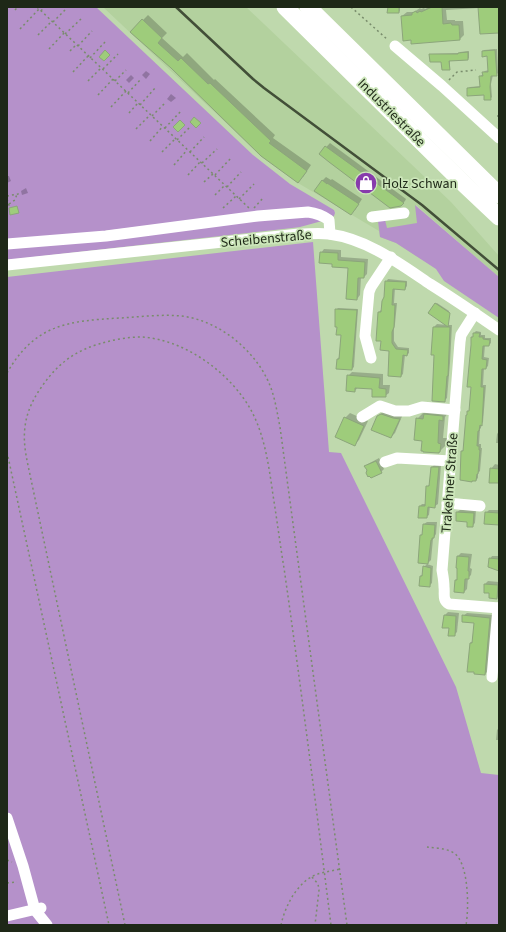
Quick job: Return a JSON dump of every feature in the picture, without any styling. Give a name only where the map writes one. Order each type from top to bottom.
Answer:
[{"type":"highway","name":"Industriestraße","points":[[285,7],[499,217]]},
{"type":"highway","name":"Industriestraße","points":[[308,7],[499,195]]},
{"type":"street","points":[[395,46],[499,138]]},
{"type":"street","points":[[7,244],[106,236],[258,216],[308,212],[315,213],[328,220],[330,234]]},
{"type":"street","points":[[372,217],[404,213]]},
{"type":"street","name":"Scheibenstraße","points":[[7,265],[298,234],[330,234],[351,239],[391,257],[499,330]]},
{"type":"street","points":[[371,358],[365,336],[369,292],[391,257]]},
{"type":"street","name":"Trakehner Straße","points":[[475,313],[461,335],[442,570],[444,594],[447,603],[452,605],[498,608]]},
{"type":"street","points":[[362,417],[380,406],[390,410],[400,411],[409,411],[422,407],[455,410]]},
{"type":"street","points":[[384,462],[397,458],[451,461]]},
{"type":"street","points":[[447,504],[480,506]]},
{"type":"street","points":[[492,677],[498,608]]},
{"type":"street","points":[[7,818],[39,909],[47,925]]},
{"type":"street","points":[[7,916],[39,909]]},
{"type":"path","points":[[15,10],[18,7]]},
{"type":"path","points":[[20,29],[39,9],[44,7]]},
{"type":"path","points":[[351,7],[395,46]]},
{"type":"path","points":[[38,35],[67,8]]},
{"type":"path","points":[[39,9],[252,210],[264,197]]},
{"type":"path","points":[[49,49],[81,19]]},
{"type":"path","points":[[70,51],[92,31]]},
{"type":"path","points":[[73,72],[105,42]]},
{"type":"path","points":[[88,81],[118,54]]},
{"type":"path","points":[[98,95],[126,70]]},
{"type":"path","points":[[442,86],[457,72],[476,70]]},
{"type":"path","points":[[128,93],[141,79]]},
{"type":"path","points":[[129,113],[156,87]]},
{"type":"path","points":[[111,107],[126,91]]},
{"type":"path","points":[[136,129],[166,102]]},
{"type":"path","points":[[165,128],[181,111]]},
{"type":"path","points":[[150,141],[163,126]]},
{"type":"path","points":[[177,140],[191,126]]},
{"type":"path","points":[[174,165],[204,137]]},
{"type":"path","points":[[162,152],[175,138]]},
{"type":"path","points":[[188,175],[217,149]]},
{"type":"path","points":[[204,182],[231,158]]},
{"type":"path","points":[[215,195],[241,172]]},
{"type":"path","points":[[239,199],[254,184]]},
{"type":"path","points":[[7,196],[18,193],[15,200],[9,204]]},
{"type":"path","points":[[223,208],[236,196]]},
{"type":"path","points":[[7,198],[10,208]]},
{"type":"path","points":[[7,373],[14,361],[34,339],[59,326],[88,320],[167,315],[194,318],[215,327],[243,347],[262,370],[274,396],[280,427],[347,925]]},
{"type":"path","points":[[125,925],[30,478],[26,456],[25,428],[33,402],[42,387],[62,363],[82,350],[105,342],[141,337],[164,341],[186,349],[208,363],[228,380],[244,399],[257,422],[261,434],[272,484],[288,596],[331,925]]},
{"type":"path","points":[[7,452],[109,925]]},
{"type":"path","points":[[427,847],[450,851],[455,854],[462,865],[467,884],[468,902],[466,925]]},
{"type":"path","points":[[281,925],[291,898],[304,883],[312,877],[324,872],[340,869]]},
{"type":"path","points":[[312,877],[318,884],[319,890],[315,925]]},
{"type":"shaded area","points":[[7,7],[96,7],[253,155],[290,184],[334,210],[334,216],[250,213],[7,243]]},
{"type":"shaded area","points":[[103,7],[246,7],[451,202],[499,256],[499,277],[416,205],[421,259],[396,243],[380,237],[379,231],[298,183],[261,156]]},
{"type":"shaded area","points":[[415,205],[499,277],[499,318],[444,281],[436,269],[396,243],[380,237],[378,221],[385,220],[387,228],[417,223]]},
{"type":"shaded area","points":[[305,214],[322,221],[292,228],[7,260],[7,246]]},
{"type":"shaded area","points":[[313,242],[329,452],[341,453],[456,687],[481,773],[499,775],[499,925],[7,925],[7,277]]},
{"type":"building","points":[[388,7],[399,7],[399,13],[387,13]]},
{"type":"building","points":[[432,7],[442,7],[443,24],[451,23],[452,25],[459,25],[460,40],[411,44],[411,40],[403,41],[401,16],[412,15],[412,13],[416,11],[417,13],[420,11],[421,12]]},
{"type":"building","points":[[478,7],[499,7],[499,33],[480,34]]},
{"type":"building","points":[[142,19],[162,38],[158,43],[178,61],[181,58],[208,84],[210,83],[271,141],[269,143],[307,171],[298,183],[261,156],[171,68],[130,32]]},
{"type":"building","points":[[105,50],[110,55],[104,61],[99,57]]},
{"type":"building","points":[[495,50],[497,76],[491,76],[491,100],[484,100],[484,95],[467,96],[467,88],[480,87],[479,76],[483,76],[482,72],[488,72],[487,56],[482,57],[482,51]]},
{"type":"building","points":[[468,52],[468,60],[449,61],[450,70],[442,70],[441,62],[430,62],[429,54],[458,54]]},
{"type":"building","points":[[194,117],[201,123],[196,128],[190,122]]},
{"type":"building","points":[[180,120],[185,125],[178,132],[173,127]]},
{"type":"building","points":[[325,146],[404,203],[401,206],[390,208],[319,154]]},
{"type":"building","points":[[322,180],[359,204],[351,215],[314,191]]},
{"type":"building","points":[[17,206],[19,213],[10,215],[9,208]]},
{"type":"building","points":[[320,252],[338,253],[338,260],[365,262],[364,278],[358,278],[357,300],[346,299],[348,268],[332,267],[332,264],[319,263]]},
{"type":"building","points":[[385,281],[406,282],[405,290],[393,289],[392,305],[395,305],[392,343],[396,349],[408,350],[407,356],[403,355],[401,377],[388,376],[389,351],[380,350],[381,341],[376,341],[378,312],[381,312]]},
{"type":"building","points":[[435,303],[450,313],[448,327],[428,313]]},
{"type":"building","points":[[335,309],[357,310],[352,370],[336,369],[337,359],[339,359],[341,335],[336,335],[337,327],[335,327]]},
{"type":"building","points":[[433,327],[450,327],[448,376],[445,402],[432,401],[434,355],[431,355]]},
{"type":"building","points":[[473,333],[480,333],[479,337],[490,340],[489,346],[483,346],[482,359],[487,360],[486,369],[482,369],[481,387],[484,387],[482,426],[480,425],[478,431],[477,446],[479,446],[480,450],[478,474],[476,481],[472,482],[460,480],[461,451],[463,451],[466,415],[467,411],[469,411],[471,387],[467,387],[471,337],[473,337]]},
{"type":"building","points":[[347,375],[380,378],[379,388],[386,389],[386,397],[372,397],[372,389],[355,388],[355,392],[346,391]]},
{"type":"building","points":[[381,414],[400,419],[391,438],[371,430],[377,416]]},
{"type":"building","points":[[424,414],[443,416],[443,421],[439,420],[438,443],[441,444],[439,453],[421,451],[422,441],[414,440],[416,418],[423,419]]},
{"type":"building","points":[[344,417],[364,426],[355,446],[335,437]]},
{"type":"building","points":[[376,461],[382,473],[371,478],[369,476],[368,477],[366,473],[367,470],[364,466]]},
{"type":"building","points":[[431,467],[439,467],[435,508],[428,507],[427,518],[418,518],[419,506],[425,506],[426,486],[429,486]]},
{"type":"building","points":[[490,468],[499,469],[499,483],[489,483]]},
{"type":"building","points":[[456,512],[474,513],[473,527],[467,527],[467,522],[456,521]]},
{"type":"building","points":[[485,512],[499,513],[499,525],[484,524]]},
{"type":"building","points":[[423,524],[435,525],[434,538],[431,540],[428,564],[418,563],[420,535],[422,535]]},
{"type":"building","points":[[457,556],[469,557],[469,579],[465,579],[464,593],[454,592],[455,580],[457,580]]},
{"type":"building","points":[[489,558],[499,559],[499,571],[488,567]]},
{"type":"building","points":[[423,566],[431,568],[430,587],[419,586]]},
{"type":"building","points":[[484,584],[498,585],[497,599],[489,598],[489,593],[484,593]]},
{"type":"building","points":[[444,615],[456,616],[455,636],[448,636],[449,628],[442,628]]},
{"type":"building","points":[[462,615],[490,618],[485,675],[467,672],[474,623],[462,622]]},
{"type":"railway","points":[[176,7],[264,88],[422,205],[499,270]]},
{"type":"place","name":"Holz Schwan","points":[[366,183]]}]
